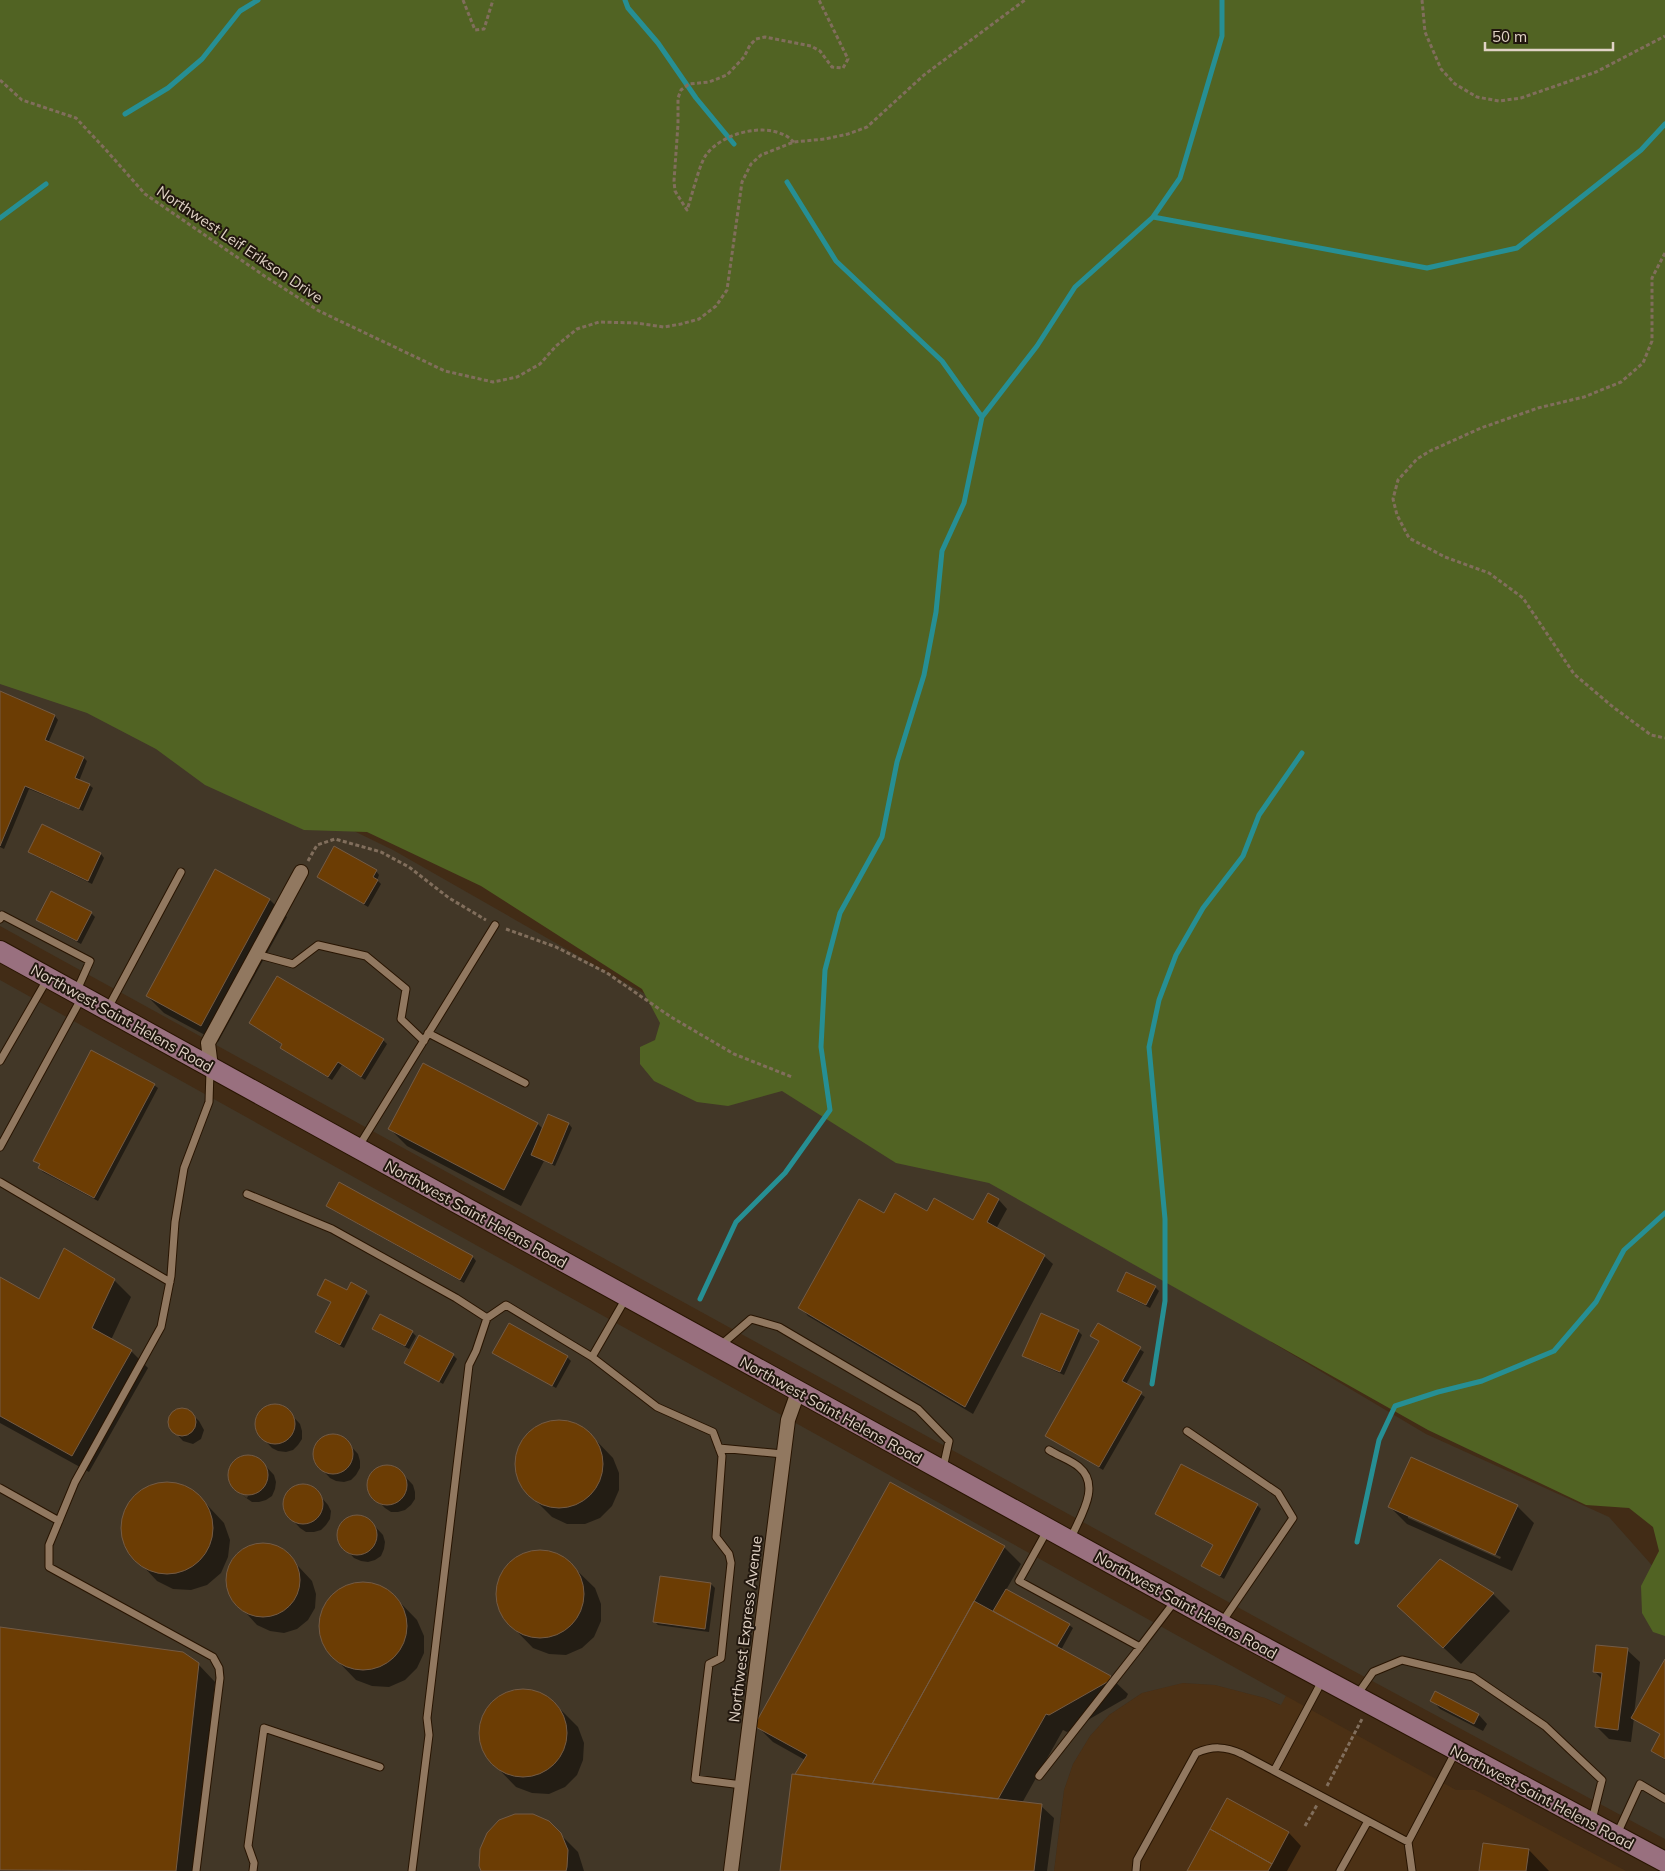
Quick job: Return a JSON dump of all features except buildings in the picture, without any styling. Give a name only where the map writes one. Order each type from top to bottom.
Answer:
[{"type":"main road","name":"Northwest Saint Helens Road","points":[[0,951],[1322,1680],[1665,1862]]},
{"type":"street","points":[[211,1067],[208,1043],[301,872]]},
{"type":"street","name":"Northwest Express Avenue","points":[[731,1871],[788,1420],[798,1392]]},
{"type":"lane","points":[[107,1010],[181,872]]},
{"type":"lane","points":[[0,919],[2,915],[90,961],[79,995],[0,1147]]},
{"type":"lane","points":[[358,1149],[495,925]]},
{"type":"lane","points":[[256,954],[293,964],[318,945],[366,956],[406,989],[400,1020],[424,1041]]},
{"type":"lane","points":[[0,1061],[48,977]]},
{"type":"lane","points":[[428,1033],[525,1083]]},
{"type":"lane","points":[[196,1871],[220,1678],[219,1668],[213,1657],[49,1567],[50,1545],[75,1482],[161,1327],[170,1282],[175,1222],[184,1168],[209,1102],[211,1067]]},
{"type":"lane","points":[[0,1182],[170,1282]]},
{"type":"lane","points":[[247,1194],[332,1229],[456,1298],[487,1318]]},
{"type":"lane","points":[[592,1357],[626,1297]]},
{"type":"lane","points":[[412,1871],[429,1735],[427,1718],[469,1365],[476,1351],[487,1318],[506,1305],[592,1357],[657,1407],[713,1432],[722,1456],[716,1537],[729,1554],[731,1563],[721,1658],[709,1664],[695,1779],[742,1785]]},
{"type":"lane","points":[[718,1348],[751,1319],[779,1327],[918,1409],[949,1441],[942,1471]]},
{"type":"lane","points":[[1187,1431],[1278,1493],[1293,1518],[1221,1624]]},
{"type":"lane","points":[[719,1448],[784,1454]]},
{"type":"lane","points":[[1048,1450],[1080,1467],[1086,1476],[1089,1486],[1089,1496],[1070,1541]]},
{"type":"lane","points":[[0,1488],[59,1521]]},
{"type":"lane","points":[[1048,1529],[1019,1581],[1140,1647]]},
{"type":"lane","points":[[1039,1776],[1176,1599]]},
{"type":"lane","points":[[1362,1701],[1373,1672],[1402,1660],[1473,1677],[1545,1726],[1602,1780],[1591,1822]]},
{"type":"lane","points":[[1274,1771],[1322,1680]]},
{"type":"lane","points":[[253,1871],[254,1863],[248,1846],[264,1728],[380,1767]]},
{"type":"lane","points":[[1136,1871],[1137,1860],[1196,1753],[1214,1747],[1224,1747],[1242,1754],[1408,1842]]},
{"type":"lane","points":[[1412,1871],[1408,1842],[1456,1751]]},
{"type":"lane","points":[[1616,1836],[1640,1784],[1665,1799]]},
{"type":"lane","points":[[1340,1871],[1368,1821]]},
{"type":"path","points":[[463,0],[475,30],[484,29],[493,0]]},
{"type":"path","points":[[794,142],[784,134],[764,130],[733,135],[716,144],[704,156],[687,210],[675,191],[678,98],[681,90],[689,84],[710,82],[727,75],[744,57],[750,45],[765,36],[810,46],[820,51],[832,67],[842,68],[848,59],[820,0]]},
{"type":"path","name":"Northwest Leif Erikson Drive","points":[[0,80],[22,100],[76,118],[146,194],[262,275],[319,311],[445,371],[493,382],[517,378],[540,364],[556,346],[577,329],[598,322],[636,323],[664,327],[699,319],[716,306],[727,290],[742,182],[750,164],[761,155],[794,142],[825,139],[848,134],[867,127],[924,75],[1025,0]]},
{"type":"path","points":[[1422,0],[1425,32],[1441,69],[1455,84],[1477,97],[1499,101],[1521,98],[1596,72],[1665,36]]},
{"type":"path","points":[[1665,253],[1652,278],[1652,341],[1643,363],[1621,382],[1593,394],[1538,408],[1481,428],[1430,450],[1417,459],[1398,480],[1393,499],[1397,515],[1409,538],[1445,557],[1489,573],[1523,598],[1574,674],[1613,707],[1651,735],[1665,738]]},
{"type":"path","points":[[301,872],[317,845],[336,839],[381,852],[409,867],[448,898],[495,925],[564,951],[607,973],[671,1017],[734,1054],[792,1077]]},
{"type":"path","points":[[1305,1826],[1321,1796],[1362,1701]]},
{"type":"shaded area","points":[[0,677],[92,704],[393,850],[652,998],[1058,1215],[1426,1434],[1609,1517],[1665,1580],[1665,1839],[1350,1669],[0,926]]},
{"type":"shaded area","points":[[0,980],[1286,1696],[1281,1705],[1265,1698],[1215,1685],[1183,1683],[1142,1693],[1109,1715],[1090,1736],[1073,1764],[1064,1790],[1054,1871],[0,1871]]},
{"type":"shaded area","points":[[1182,1683],[1215,1685],[1265,1698],[1280,1705],[1286,1696],[1456,1790],[1475,1790],[1626,1871],[1054,1871],[1064,1790],[1073,1764],[1090,1736],[1109,1715],[1142,1693]]},
{"type":"green space","points":[[0,0],[1665,0],[1665,1636],[1653,1632],[1642,1613],[1641,1586],[1659,1551],[1653,1527],[1629,1508],[1586,1505],[1428,1430],[989,1183],[896,1163],[782,1091],[728,1106],[697,1102],[654,1081],[640,1064],[640,1047],[655,1040],[660,1023],[642,989],[481,886],[367,832],[304,830],[205,785],[156,749],[87,713],[0,684]]},
{"type":"waterway","points":[[125,114],[168,88],[202,59],[240,11],[258,0]]},
{"type":"waterway","points":[[625,0],[628,8],[658,43],[696,98],[734,144]]},
{"type":"waterway","points":[[1153,217],[1180,178],[1222,36],[1222,0]]},
{"type":"waterway","points":[[700,1299],[736,1222],[785,1173],[830,1110],[821,1047],[825,970],[840,913],[882,837],[897,762],[924,675],[936,612],[942,551],[964,503],[982,417],[1037,346],[1075,287],[1153,217],[1427,268],[1517,248],[1641,150],[1665,124]]},
{"type":"waterway","points":[[787,182],[836,261],[942,361],[982,417]]},
{"type":"waterway","points":[[0,218],[46,184]]},
{"type":"waterway","points":[[1152,1384],[1165,1301],[1165,1219],[1149,1047],[1159,1000],[1176,955],[1203,908],[1243,856],[1259,815],[1302,753]]},
{"type":"waterway","points":[[1357,1542],[1379,1440],[1395,1406],[1438,1392],[1482,1381],[1554,1351],[1596,1302],[1624,1250],[1665,1213]]}]
